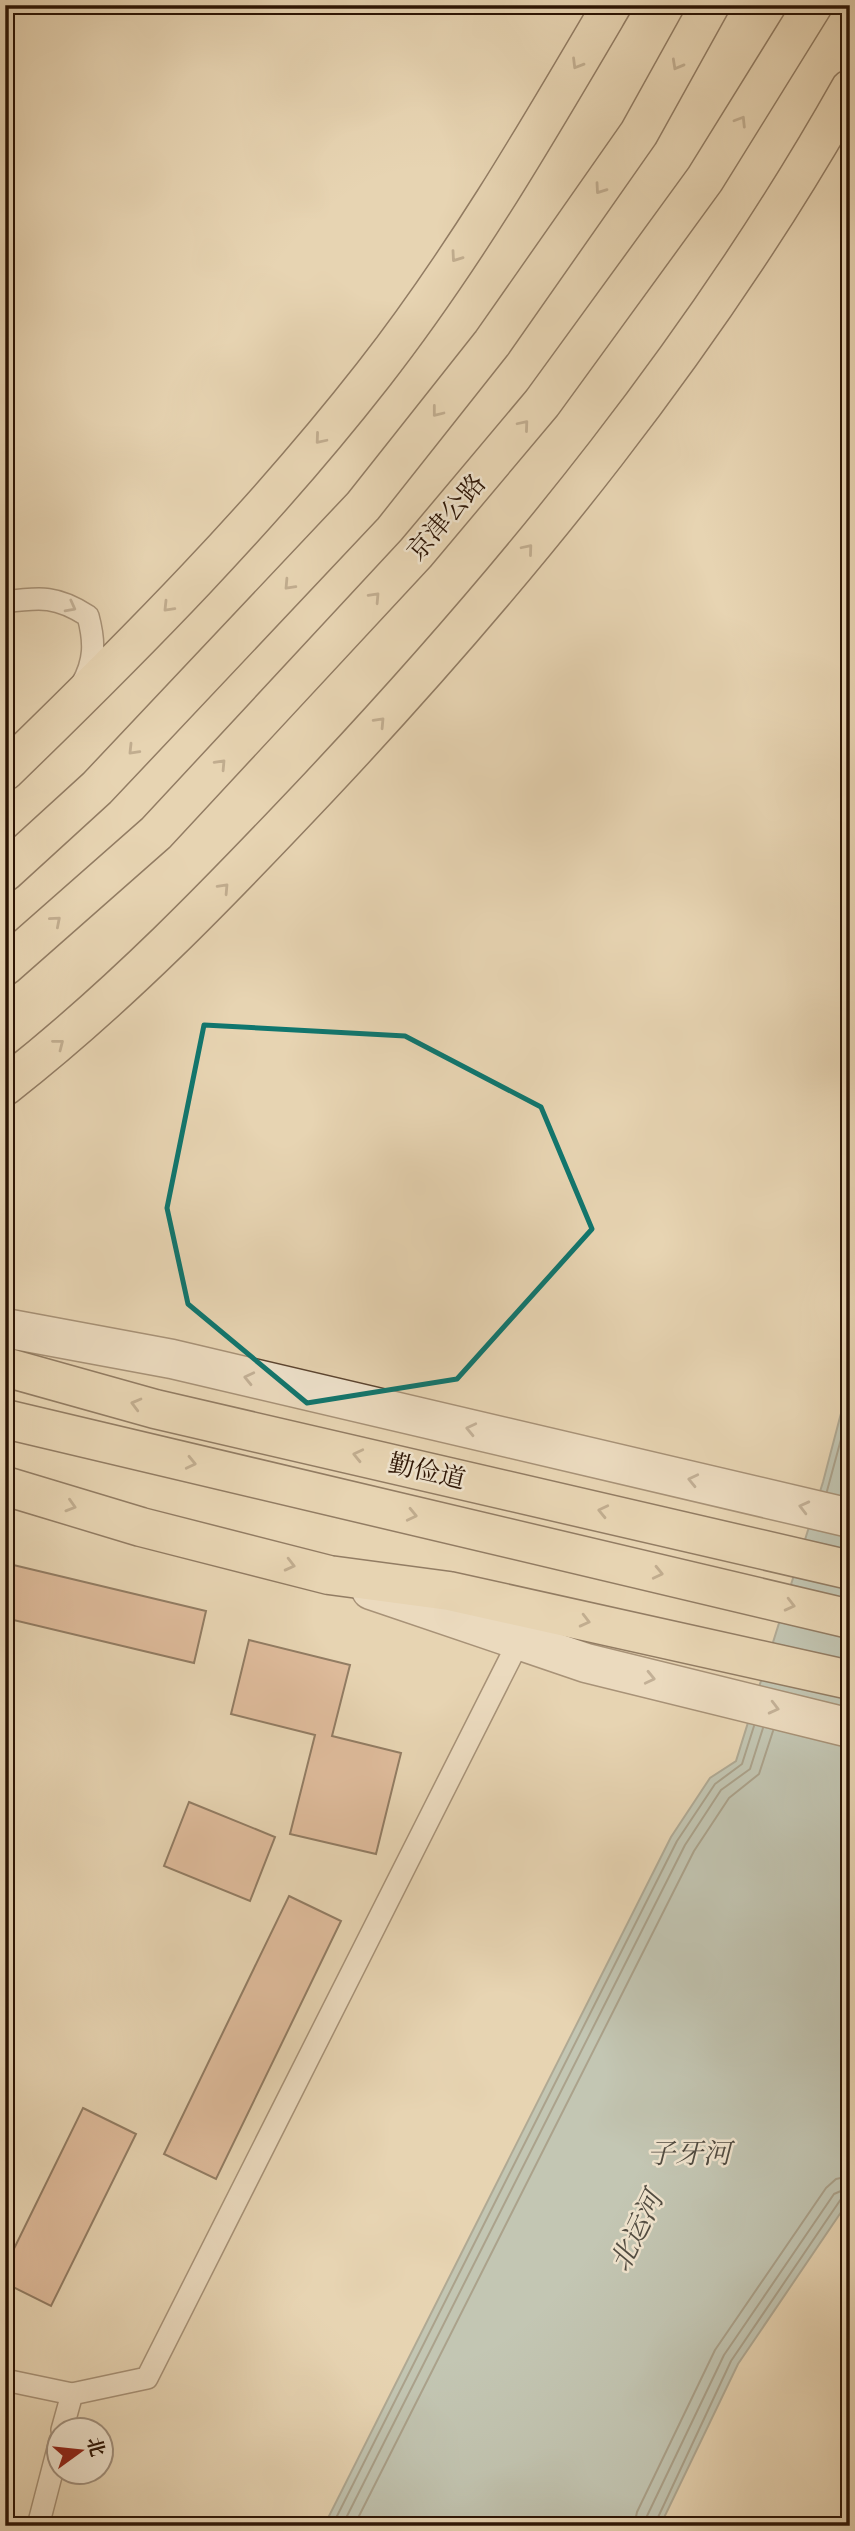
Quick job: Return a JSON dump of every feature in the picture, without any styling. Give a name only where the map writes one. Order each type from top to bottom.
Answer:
[{"type":"main road","points":[[5,771],[254,518],[374,374],[464,246],[612,5]]},
{"type":"main road","points":[[5,872],[97,788],[363,506],[492,343],[639,133],[710,5]]},
{"type":"main road","name":"京津公路","points":[[5,966],[156,833],[416,553],[542,403],[705,179],[813,5]]},
{"type":"main road","points":[[5,1086],[74,1032],[199,914],[397,703],[572,498],[726,287],[820,141],[850,89]]},
{"type":"main road","name":"勤俭道","points":[[5,1367],[155,1409],[850,1570]]},
{"type":"main road","name":"勤俭道","points":[[5,1419],[850,1619]]},
{"type":"main road","points":[[5,1486],[141,1527],[329,1576],[449,1591],[528,1624],[708,1651],[850,1680]]},
{"type":"street","points":[[5,1328],[172,1359],[850,1518]]},
{"type":"street","points":[[528,1624],[586,1663],[850,1728]]},
{"type":"lane","points":[[5,602],[38,598],[66,602],[88,616],[94,641],[91,668],[66,712]]},
{"type":"lane","points":[[5,2380],[72,2394],[147,2378],[528,1624]]},
{"type":"lane","points":[[66,2416],[72,2394]]},
{"type":"lane","points":[[38,2526],[48,2486]]},
{"type":"highlighted area","points":[[204,1025],[405,1036],[541,1107],[592,1229],[457,1379],[307,1403],[188,1304],[167,1208]]},
{"type":"water","name":"子牙河","points":[[850,1379],[850,2199],[738,2364],[660,2526],[324,2526],[671,1837],[710,1778],[736,1761],[823,1482]]},
{"type":"building","points":[[5,1563],[206,1611],[194,1663],[5,1618]]},
{"type":"building","points":[[249,1640],[350,1665],[332,1736],[401,1753],[376,1854],[290,1834],[315,1735],[231,1714]]},
{"type":"building","points":[[189,1802],[275,1837],[250,1901],[164,1866]]},
{"type":"building","points":[[289,1896],[341,1921],[216,2179],[164,2154]]},
{"type":"building","points":[[83,2108],[136,2134],[51,2306],[5,2283],[5,2267]]},
{"type":"water label","name":"北运河","points":[[636,2231]]}]
